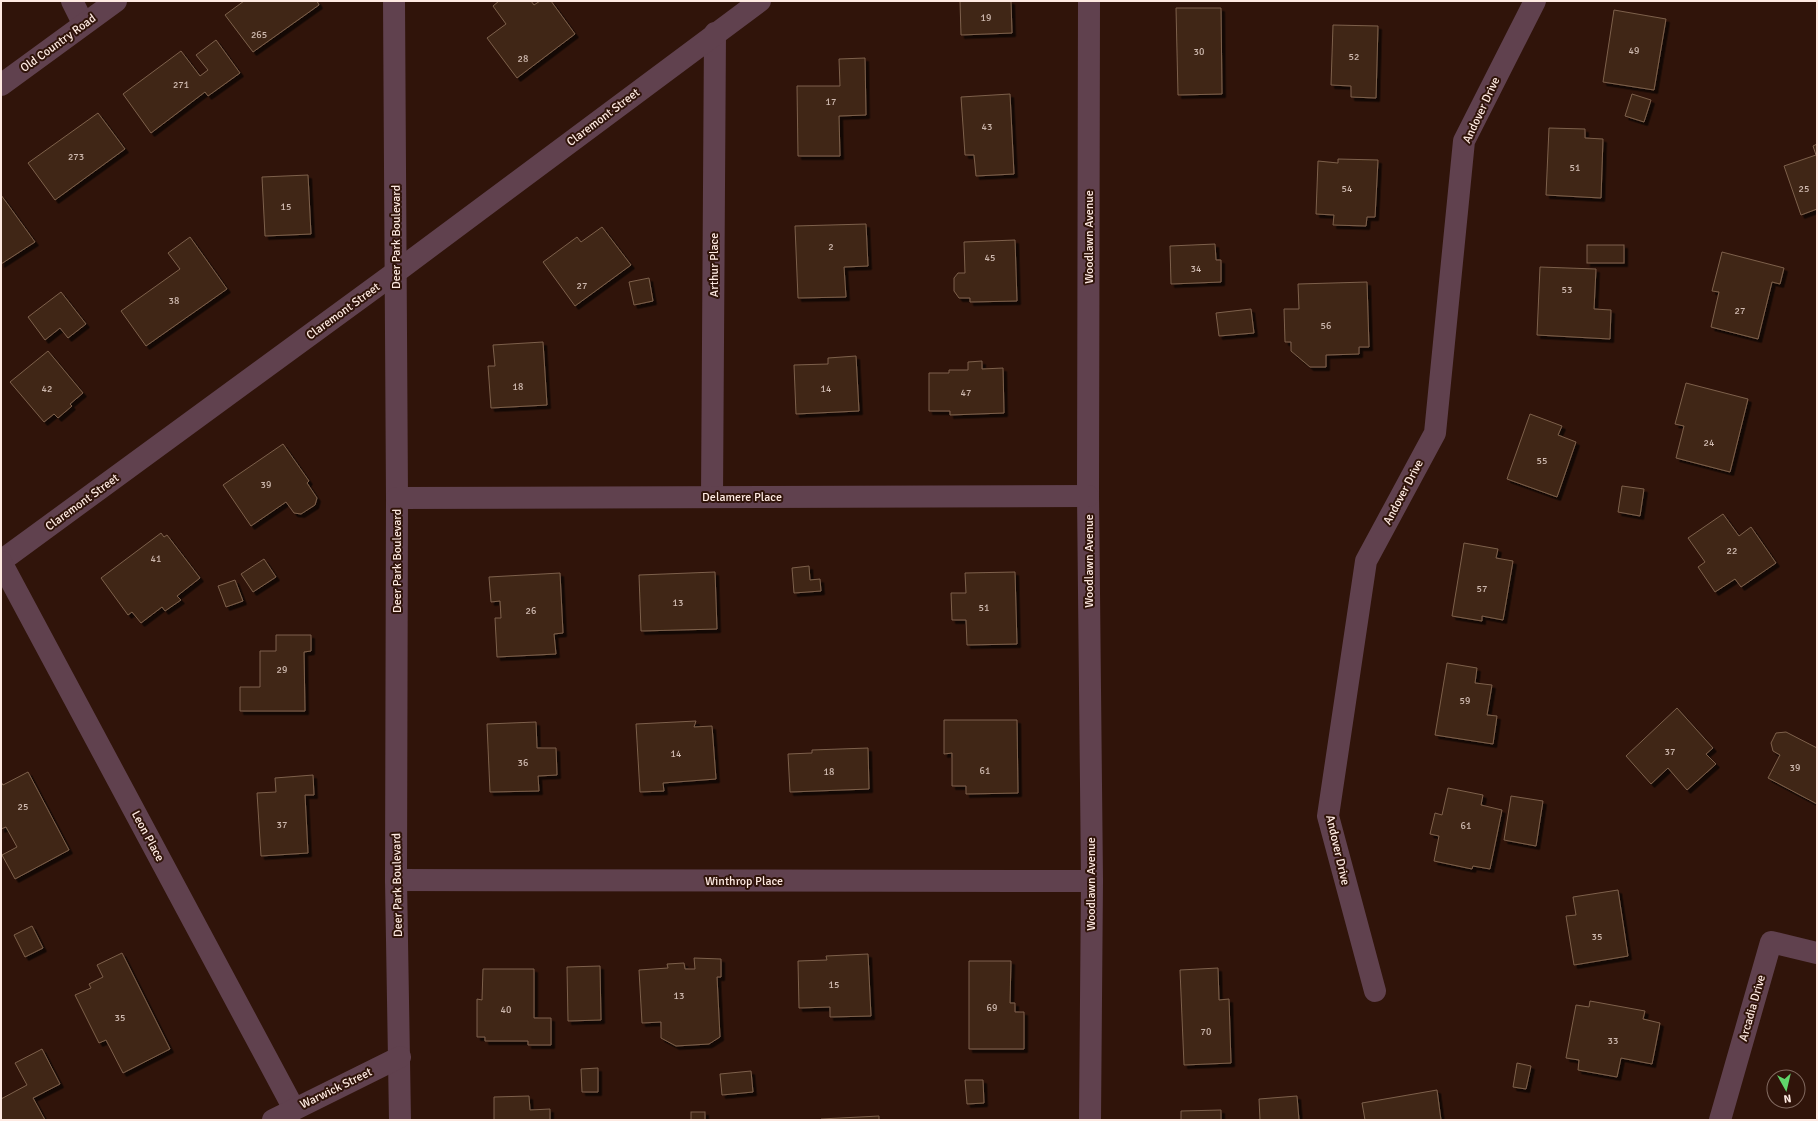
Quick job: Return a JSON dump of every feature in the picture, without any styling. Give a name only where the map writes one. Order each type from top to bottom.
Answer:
[{"type":"street","points":[[72,1],[83,23]]},
{"type":"street","name":"Old Country Road","points":[[1,85],[83,23],[116,1]]},
{"type":"street","name":"Deer Park Boulevard","points":[[394,1],[397,498],[396,880],[400,1120]]},
{"type":"street","name":"Claremont Street","points":[[1,562],[396,272],[715,33],[760,1]]},
{"type":"street","name":"Woodlawn Avenue","points":[[1089,1],[1088,496],[1092,881],[1090,1120]]},
{"type":"street","name":"Andover Drive","points":[[1375,991],[1328,816],[1366,561],[1435,433],[1464,141],[1535,1]]},
{"type":"street","name":"Arthur Place","points":[[712,497],[715,33]]},
{"type":"street","name":"Delamere Place","points":[[397,498],[1088,496]]},
{"type":"street","name":"Leon Place","points":[[1,562],[294,1109]]},
{"type":"street","name":"Winthrop Place","points":[[396,880],[1092,881]]},
{"type":"street","name":"Arcadia Drive","points":[[1720,1120],[1771,942],[1817,953]]},
{"type":"street","name":"Warwick Street","points":[[273,1120],[400,1057]]},
{"type":"building","points":[[244,1],[317,1],[319,5],[253,52],[225,15]]},
{"type":"building","points":[[499,1],[531,1],[534,5],[540,1],[551,1],[575,34],[517,78],[487,38],[506,24],[493,6]]},
{"type":"building","points":[[960,1],[1011,1],[1012,33],[961,35]]},
{"type":"building","points":[[1176,8],[1221,8],[1222,94],[1178,95]]},
{"type":"building","points":[[1614,10],[1666,19],[1654,90],[1603,82]]},
{"type":"building","points":[[1333,25],[1378,26],[1376,98],[1351,97],[1351,86],[1331,85]]},
{"type":"building","points":[[216,40],[240,73],[208,96],[205,92],[151,133],[123,94],[181,51],[200,76],[208,70],[196,55]]},
{"type":"building","points":[[865,58],[866,115],[839,116],[840,156],[798,156],[797,86],[840,86],[839,59]]},
{"type":"building","points":[[1010,94],[1014,174],[976,176],[974,155],[965,155],[961,97]]},
{"type":"building","points":[[1632,94],[1651,100],[1644,122],[1625,116]]},
{"type":"building","points":[[98,113],[125,149],[55,200],[28,163]]},
{"type":"building","points":[[1549,128],[1585,129],[1585,138],[1603,139],[1601,198],[1546,195]]},
{"type":"building","points":[[1817,144],[1817,209],[1801,215],[1784,166],[1816,155],[1813,146]]},
{"type":"building","points":[[1338,159],[1378,160],[1375,217],[1367,217],[1366,226],[1333,225],[1334,215],[1316,214],[1318,161],[1338,163]]},
{"type":"building","points":[[308,175],[311,234],[265,236],[262,177]]},
{"type":"building","points":[[1,195],[35,242],[1,264]]},
{"type":"building","points":[[866,224],[868,266],[844,267],[846,297],[798,298],[795,226]]},
{"type":"building","points":[[602,227],[631,265],[575,306],[543,262],[577,237],[581,242]]},
{"type":"building","points":[[190,237],[227,289],[146,346],[121,311],[180,269],[168,253]]},
{"type":"building","points":[[1015,240],[1017,301],[970,302],[970,298],[959,298],[954,291],[954,278],[958,273],[965,273],[964,242]]},
{"type":"building","points":[[1215,244],[1216,260],[1221,260],[1221,282],[1171,284],[1170,246]]},
{"type":"building","points":[[1587,245],[1624,245],[1624,263],[1587,263]]},
{"type":"building","points":[[1722,252],[1784,268],[1780,284],[1772,282],[1758,339],[1711,327],[1719,292],[1712,291]]},
{"type":"building","points":[[1540,267],[1596,269],[1594,309],[1611,310],[1610,339],[1537,335]]},
{"type":"building","points":[[649,278],[653,301],[634,305],[629,282]]},
{"type":"building","points":[[1367,282],[1369,347],[1359,347],[1359,354],[1326,355],[1326,367],[1310,367],[1291,351],[1291,342],[1285,342],[1284,309],[1299,309],[1298,284]]},
{"type":"building","points":[[61,292],[86,324],[68,338],[60,328],[45,340],[28,317]]},
{"type":"building","points":[[1251,309],[1254,333],[1219,336],[1216,313]]},
{"type":"building","points":[[543,342],[547,405],[491,408],[488,366],[495,366],[493,345]]},
{"type":"building","points":[[48,351],[83,393],[70,404],[72,406],[58,418],[54,414],[44,422],[10,382]]},
{"type":"building","points":[[856,356],[859,411],[796,414],[794,365],[828,364],[828,358]]},
{"type":"building","points":[[982,361],[982,369],[1003,368],[1004,413],[950,415],[950,411],[929,411],[929,373],[949,373],[949,370],[968,370],[968,362]]},
{"type":"building","points":[[1686,383],[1748,399],[1730,472],[1676,458],[1684,426],[1675,424]]},
{"type":"building","points":[[1530,414],[1562,426],[1558,435],[1576,442],[1557,497],[1507,479]]},
{"type":"building","points":[[283,444],[309,481],[307,483],[317,498],[315,505],[301,514],[294,513],[286,502],[251,526],[223,485]]},
{"type":"building","points":[[1622,486],[1644,489],[1640,516],[1618,512]]},
{"type":"building","points":[[1723,514],[1739,536],[1751,527],[1776,563],[1741,587],[1735,579],[1715,592],[1698,567],[1705,562],[1688,538]]},
{"type":"building","points":[[161,533],[164,537],[167,535],[200,578],[177,596],[181,600],[165,611],[162,607],[141,623],[132,612],[128,615],[101,578]]},
{"type":"building","points":[[1464,543],[1498,549],[1496,558],[1513,561],[1503,620],[1482,616],[1482,621],[1452,616]]},
{"type":"building","points":[[264,559],[276,577],[253,592],[241,574]]},
{"type":"building","points":[[809,566],[810,580],[820,579],[821,591],[794,593],[792,568]]},
{"type":"building","points":[[715,572],[717,629],[641,631],[639,575]]},
{"type":"building","points":[[1015,572],[1017,644],[967,645],[966,620],[952,620],[951,593],[966,593],[965,573]]},
{"type":"building","points":[[560,573],[563,633],[554,634],[556,654],[497,657],[495,618],[501,618],[500,601],[491,602],[489,577]]},
{"type":"building","points":[[235,580],[243,601],[226,607],[218,586]]},
{"type":"building","points":[[276,635],[311,635],[311,651],[304,652],[305,711],[240,711],[240,687],[260,687],[260,651],[276,651]]},
{"type":"building","points":[[1447,663],[1477,668],[1475,683],[1492,685],[1487,715],[1497,716],[1493,744],[1435,735]]},
{"type":"building","points":[[1677,708],[1713,748],[1706,754],[1716,764],[1687,790],[1668,768],[1651,784],[1626,756]]},
{"type":"building","points":[[944,720],[1017,720],[1018,793],[966,794],[966,786],[952,786],[952,753],[944,754]]},
{"type":"building","points":[[696,721],[694,727],[712,726],[716,779],[663,783],[664,791],[640,792],[636,724]]},
{"type":"building","points":[[536,722],[537,748],[556,748],[557,775],[538,776],[539,791],[490,792],[487,724]]},
{"type":"building","points":[[1786,732],[1817,748],[1817,804],[1768,778],[1780,755],[1773,751],[1771,743],[1776,733]]},
{"type":"building","points":[[868,748],[869,789],[790,792],[788,754],[812,753],[812,750]]},
{"type":"building","points":[[28,772],[69,850],[15,879],[2,855],[17,847],[6,827],[1,829],[1,782],[3,785]]},
{"type":"building","points":[[313,775],[314,795],[305,795],[308,853],[261,856],[257,793],[276,792],[275,778]]},
{"type":"building","points":[[1448,788],[1483,795],[1481,805],[1502,810],[1490,869],[1473,866],[1472,869],[1434,861],[1439,836],[1430,834],[1435,813],[1442,815]]},
{"type":"building","points":[[1511,796],[1543,801],[1536,846],[1504,840]]},
{"type":"building","points":[[1618,890],[1628,956],[1574,965],[1566,916],[1576,915],[1573,897]]},
{"type":"building","points":[[32,926],[43,948],[25,957],[14,935]]},
{"type":"building","points":[[122,953],[170,1049],[123,1073],[106,1040],[99,1043],[75,995],[91,988],[89,984],[103,977],[97,965]]},
{"type":"building","points":[[868,954],[871,1016],[830,1017],[830,1007],[799,1008],[798,961],[827,960],[826,956]]},
{"type":"building","points":[[694,958],[721,959],[721,977],[717,977],[720,1037],[709,1044],[676,1046],[661,1038],[661,1022],[642,1023],[639,970],[668,968],[667,964],[684,963],[685,969],[695,969]]},
{"type":"building","points":[[969,961],[1011,961],[1010,1003],[1015,1003],[1015,1012],[1024,1012],[1024,1049],[969,1049]]},
{"type":"building","points":[[600,966],[601,1020],[568,1021],[567,967]]},
{"type":"building","points":[[1218,968],[1219,1000],[1229,999],[1231,1063],[1184,1065],[1180,970]]},
{"type":"building","points":[[483,969],[534,969],[534,1018],[551,1018],[551,1045],[528,1045],[528,1041],[485,1041],[485,1037],[477,1037],[477,999],[482,1000]]},
{"type":"building","points":[[1590,1001],[1645,1011],[1643,1019],[1660,1023],[1652,1064],[1621,1058],[1617,1077],[1578,1070],[1579,1060],[1566,1058],[1576,1005],[1589,1007]]},
{"type":"building","points":[[42,1049],[60,1084],[33,1098],[45,1120],[1,1120],[1,1099],[27,1085],[15,1063]]},
{"type":"building","points":[[1517,1063],[1531,1066],[1526,1089],[1513,1087]]},
{"type":"building","points":[[598,1068],[598,1092],[582,1092],[581,1069]]},
{"type":"building","points":[[751,1071],[753,1092],[722,1095],[720,1074]]},
{"type":"building","points":[[965,1080],[983,1080],[984,1103],[967,1104]]},
{"type":"building","points":[[1437,1090],[1441,1120],[1365,1120],[1362,1103]]},
{"type":"building","points":[[529,1096],[530,1110],[550,1109],[550,1120],[494,1120],[494,1097]]},
{"type":"building","points":[[1297,1096],[1299,1120],[1260,1120],[1259,1099]]},
{"type":"building","points":[[1221,1110],[1221,1120],[1181,1120],[1181,1111]]},
{"type":"building","points":[[691,1112],[705,1112],[705,1120],[691,1120]]},
{"type":"building","points":[[879,1116],[879,1120],[821,1119]]}]
